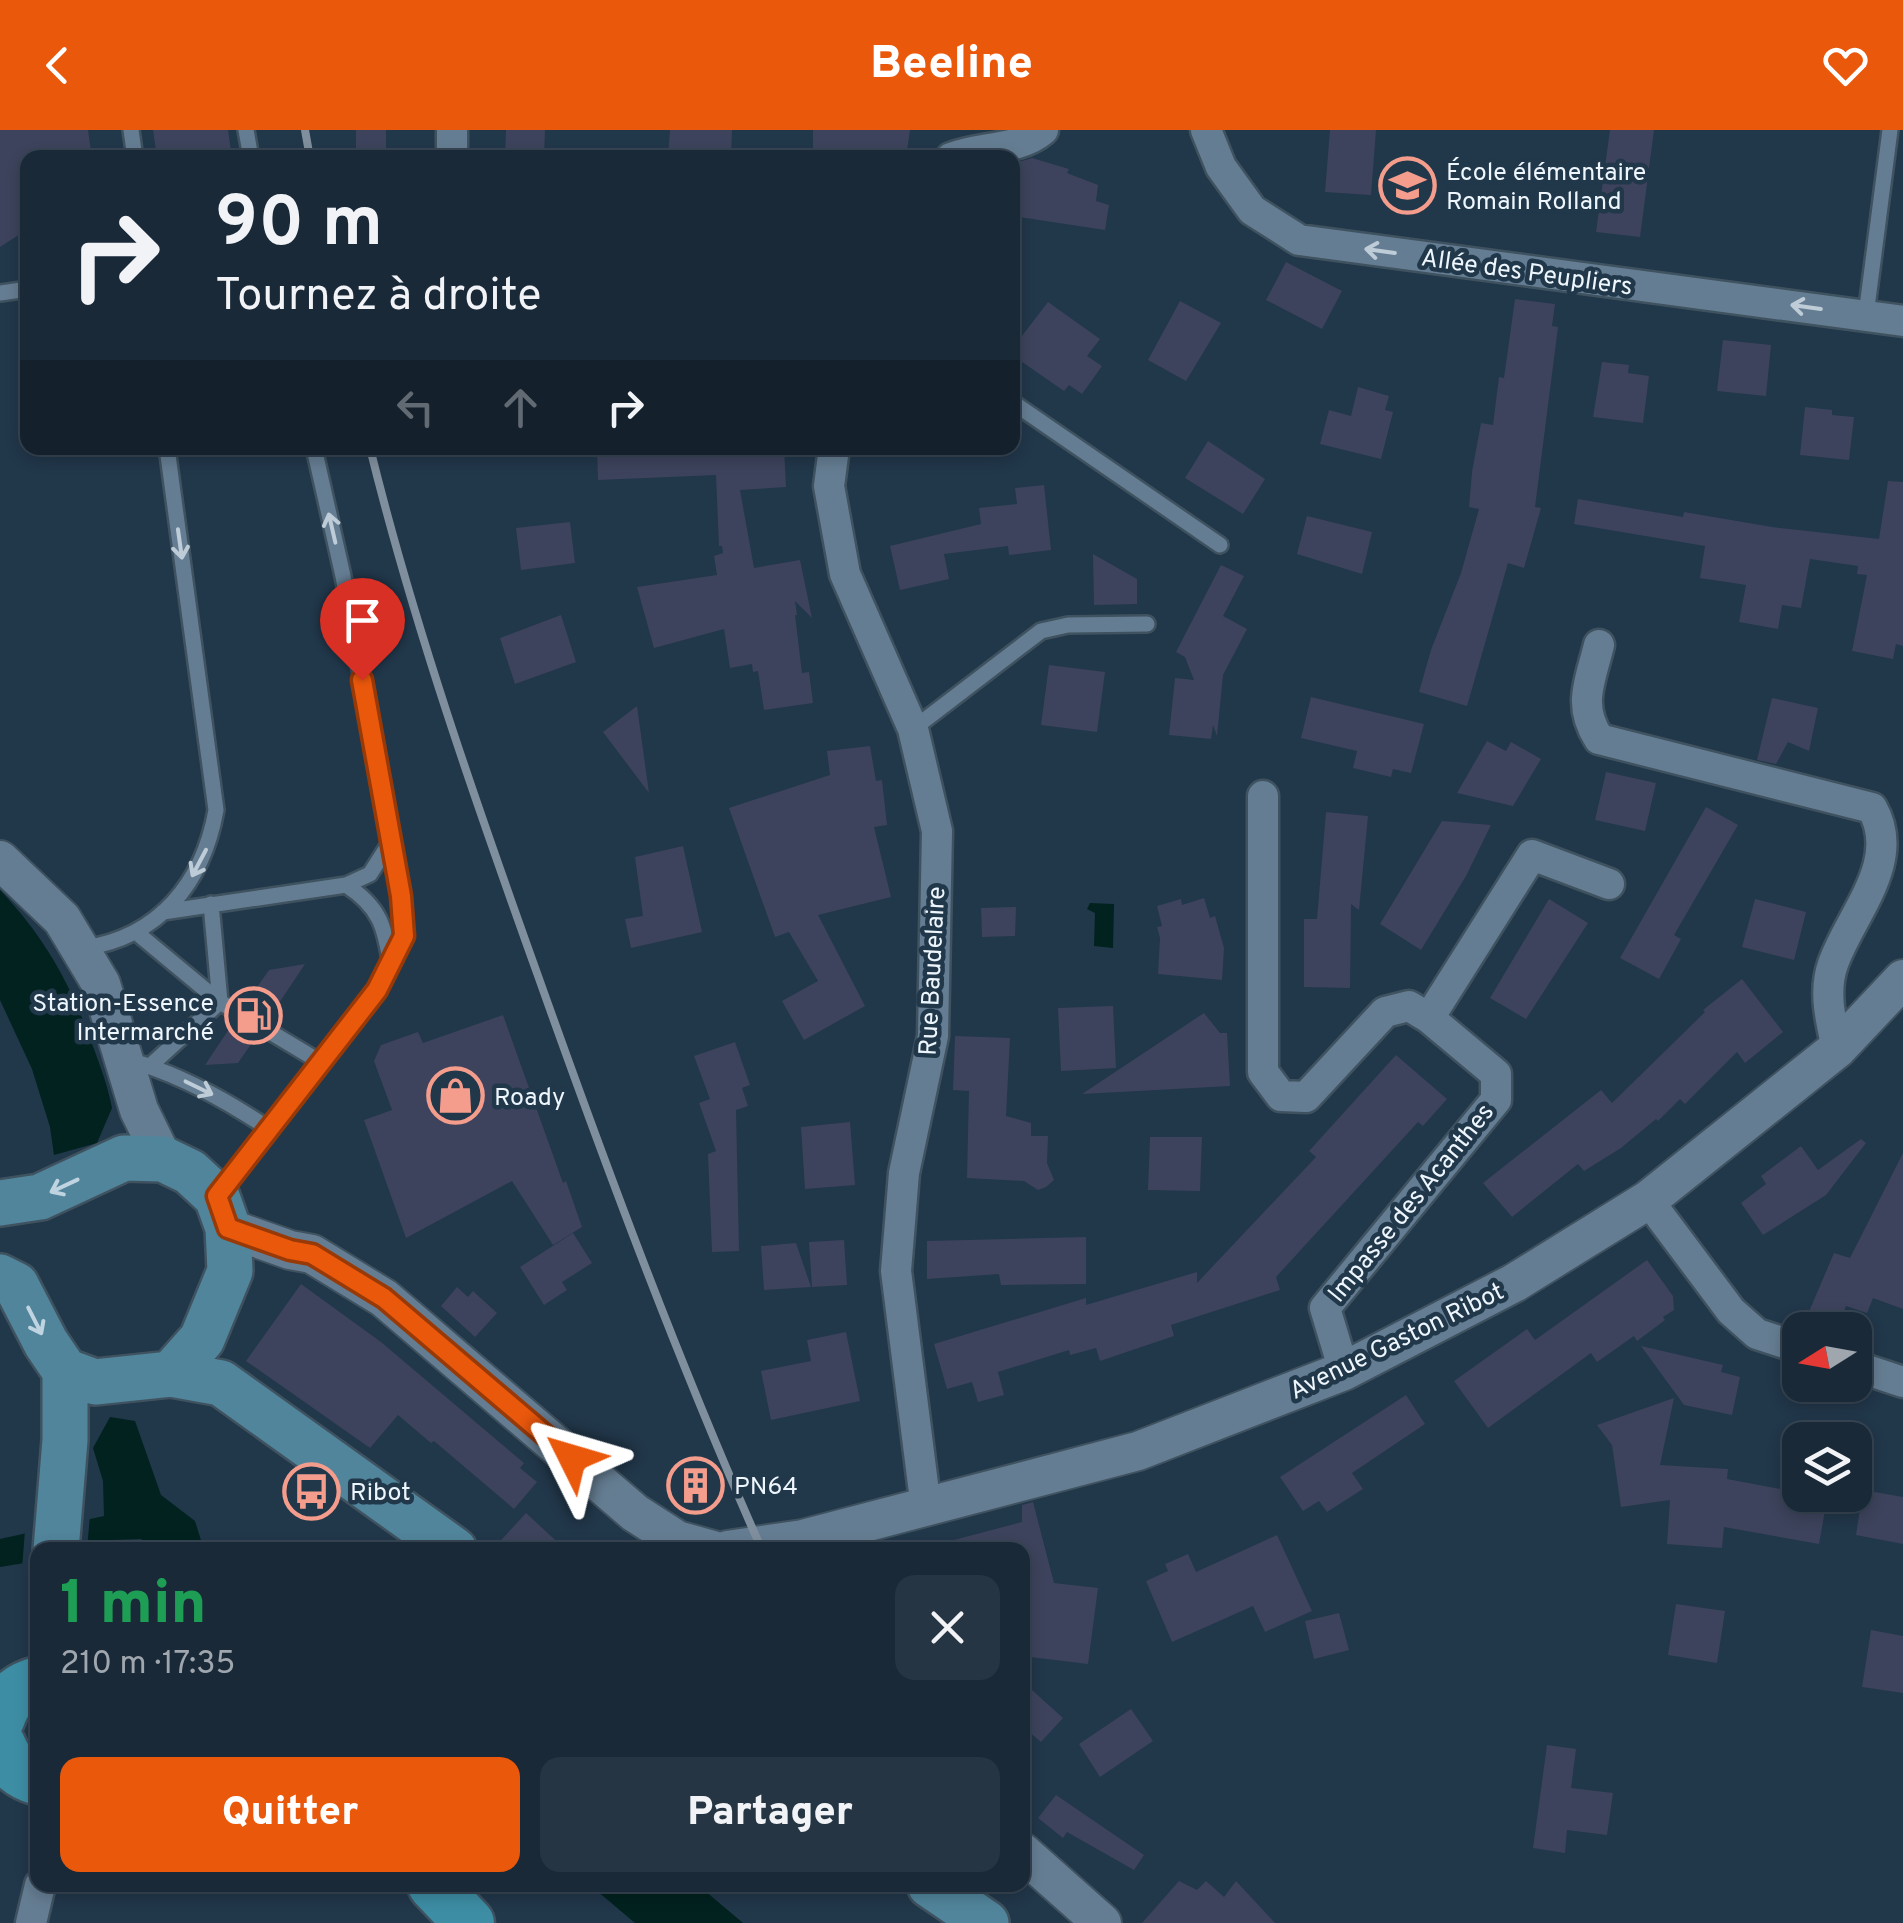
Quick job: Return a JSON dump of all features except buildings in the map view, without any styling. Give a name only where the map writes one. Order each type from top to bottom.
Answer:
[{"type":"main road","points":[[0,1203],[40,1197],[144,1159],[190,1172],[225,1232],[202,1340],[172,1374]]},
{"type":"main road","points":[[0,1276],[16,1285],[46,1343],[80,1376],[172,1374],[221,1383],[443,1542]]},
{"type":"main road","points":[[202,1340],[221,1383]]},
{"type":"main road","points":[[57,1542],[65,1440],[80,1376]]},
{"type":"main road","points":[[8,1711],[8,1762],[30,1778]]},
{"type":"main road","points":[[439,1892],[469,1923]]},
{"type":"main road","points":[[479,1892],[508,1923]]},
{"type":"main road","points":[[940,1892],[986,1923]]},
{"type":"street","points":[[989,150],[1028,142],[1042,130]]},
{"type":"street","name":"Allée des Peupliers","points":[[1206,130],[1221,167],[1252,210],[1299,240],[1903,321]]},
{"type":"street","name":"Rue Baudelaire","points":[[833,455],[829,486],[846,574],[913,730],[936,830],[933,1036],[904,1172],[896,1272],[926,1508]]},
{"type":"street","points":[[1599,645],[1584,706],[1599,739],[1872,808],[1884,823],[1887,852],[1871,900],[1833,963],[1828,1005],[1837,1048]]},
{"type":"street","points":[[1263,796],[1264,1072],[1281,1096],[1306,1097],[1385,1012],[1409,1006],[1430,1018],[1532,854],[1610,884]]},
{"type":"street","points":[[0,860],[62,918],[101,984],[137,1062],[144,1159]]},
{"type":"street","name":"Avenue Gaston Ribot","points":[[823,1542],[878,1535],[926,1508],[1138,1451],[1344,1370],[1514,1283],[1648,1200],[1837,1048],[1903,978]]},
{"type":"street","name":"Impasse des Acanthes","points":[[1344,1370],[1325,1308],[1496,1100],[1496,1074],[1430,1018]]},
{"type":"street","points":[[1648,1200],[1731,1311],[1757,1334],[1782,1342]]},
{"type":"street","points":[[225,1232],[312,1254],[384,1298],[635,1513],[684,1542]]},
{"type":"street","points":[[1872,1372],[1903,1382]]},
{"type":"street","points":[[1030,1859],[1102,1923]]},
{"type":"street","points":[[31,1923],[38,1892]]},
{"type":"lane","points":[[1866,315],[1890,130]]},
{"type":"lane","points":[[1020,408],[1220,546]]},
{"type":"lane","points":[[80,948],[113,943],[137,933],[163,912],[192,878],[210,843],[216,810],[168,455]]},
{"type":"lane","points":[[225,1232],[269,1129],[377,990],[404,936],[401,896],[345,584],[316,455]]},
{"type":"lane","points":[[913,730],[1042,631],[1068,625],[1147,624]]},
{"type":"lane","points":[[163,912],[346,885],[370,874],[391,841]]},
{"type":"lane","points":[[346,885],[364,897],[381,919],[391,966]]},
{"type":"lane","points":[[211,904],[220,1002]]},
{"type":"lane","points":[[137,933],[220,1002],[322,1063]]},
{"type":"lane","points":[[137,1062],[220,1002]]},
{"type":"lane","points":[[137,1062],[231,1103],[269,1129]]},
{"type":"shaded area","points":[[0,890],[44,945],[85,1026],[112,1108],[97,1143],[54,1155],[50,1127],[32,1069],[0,1000]]},
{"type":"shaded area","points":[[1090,903],[1114,904],[1113,948],[1094,946],[1095,913],[1087,909]]},
{"type":"shaded area","points":[[110,1417],[135,1421],[161,1495],[195,1521],[202,1542],[30,1542],[30,1562],[0,1567],[0,1539],[104,1516],[103,1481],[93,1448]]},
{"type":"shaded area","points":[[598,1892],[706,1892],[743,1923],[635,1923]]},
{"type":"pier","points":[[90,1515],[88,1542],[30,1542],[30,1568],[22,1569],[25,1530]]},
{"type":"railway","points":[[305,130],[309,150]]},
{"type":"railway","points":[[372,455],[426,647],[514,908],[644,1263],[759,1542]]},
{"type":"place","name":"École élémentaire Romain Rolland","points":[[1407,185]]},
{"type":"place","name":"Station-Essence Intermarché","points":[[253,1016]]},
{"type":"place","name":"Roady","points":[[455,1096]]},
{"type":"place","name":"PN64","points":[[695,1485]]},
{"type":"place","name":"Ribot","points":[[311,1491]]},
{"type":"route","points":[[362,680],[401,896],[404,936],[377,990],[217,1196],[228,1228],[312,1254],[384,1298],[572,1458]]}]
